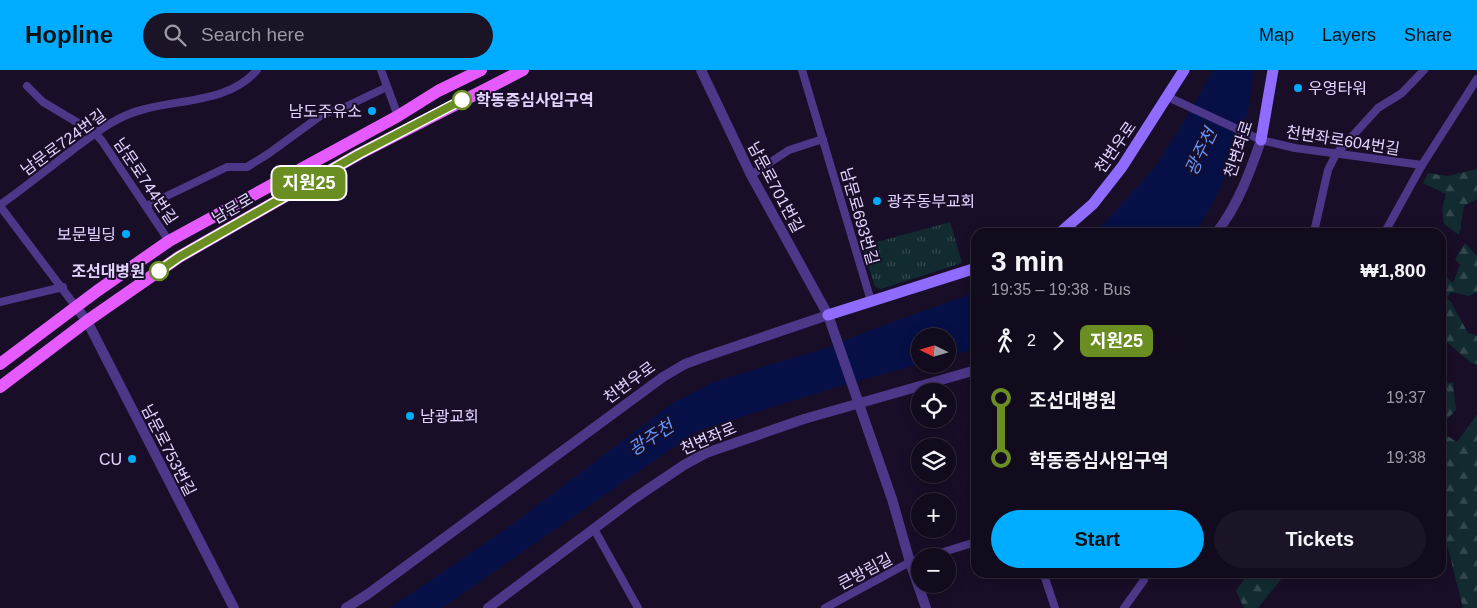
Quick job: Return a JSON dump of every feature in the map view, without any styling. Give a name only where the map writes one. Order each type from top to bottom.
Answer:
[{"type":"main road","name":"남문로","points":[[0,364],[169,240],[481,70]]},
{"type":"main road","name":"남문로","points":[[0,388],[87,322],[179,257],[384,141],[523,70]]},
{"type":"main road","name":"천변우로","points":[[1066,228],[1102,193],[1122,167],[1184,70]]},
{"type":"main road","name":"천변좌로","points":[[1258,138],[1273,70]]},
{"type":"main road","points":[[384,141],[381,135],[391,129],[396,118]]},
{"type":"main road","name":"천변우로","points":[[828,316],[971,270]]},
{"type":"street","name":"남문로724번길","points":[[0,206],[104,126],[129,114],[145,109],[221,94],[240,84],[257,70]]},
{"type":"street","points":[[381,70],[396,118]]},
{"type":"street","name":"남문로701번길","points":[[701,70],[751,175],[828,316],[911,550]]},
{"type":"street","name":"남문로693번길","points":[[802,70],[871,301]]},
{"type":"street","points":[[1315,228],[1328,170],[1336,154],[1378,108],[1402,92],[1424,70]]},
{"type":"street","points":[[1387,228],[1422,165],[1477,79]]},
{"type":"street","name":"남문로744번길","points":[[27,86],[50,107],[95,133],[108,147],[169,240]]},
{"type":"street","points":[[146,206],[227,167],[247,166],[268,154],[323,114],[345,107],[387,87]]},
{"type":"street","name":"천변좌로604번길","points":[[1168,97],[1258,138],[1295,148],[1422,165]]},
{"type":"street","name":"천변좌로","points":[[1219,228],[1252,167],[1258,138]]},
{"type":"street","points":[[751,175],[789,150],[823,139]]},
{"type":"street","points":[[0,206],[63,287],[76,307]]},
{"type":"street","points":[[0,302],[63,287]]},
{"type":"street","name":"남문로753번길","points":[[76,307],[87,322],[234,608]]},
{"type":"street","name":"천변우로","points":[[346,608],[376,589],[670,373],[685,364],[732,346],[828,316]]},
{"type":"street","name":"천변좌로","points":[[488,608],[635,498],[684,464],[762,433],[858,403],[971,373]]},
{"type":"street","points":[[594,529],[638,608]]},
{"type":"street","points":[[956,548],[971,544]]},
{"type":"street","name":"큰방림길","points":[[825,608],[911,563]]},
{"type":"street","points":[[1045,578],[1055,608]]},
{"type":"street","points":[[1124,608],[1144,578]]},
{"type":"street","name":"남문로701번길","points":[[922,593],[926,608]]},
{"type":"green space","points":[[1477,169],[1477,199],[1464,206],[1459,235],[1444,224],[1442,209],[1446,194],[1423,183],[1428,173],[1448,176]]},
{"type":"green space","points":[[950,222],[962,263],[881,289],[875,287],[862,246]]},
{"type":"green space","points":[[1465,243],[1477,256],[1477,292],[1469,296],[1451,292],[1447,298],[1468,333],[1477,336],[1477,364],[1471,363],[1446,341],[1446,277],[1453,283],[1460,265],[1455,259]]},
{"type":"green space","points":[[1453,382],[1456,410],[1446,420],[1446,383]]},
{"type":"green space","points":[[1477,415],[1477,608],[1463,608],[1447,545],[1446,435],[1457,442]]},
{"type":"green space","points":[[1245,578],[1282,578],[1258,608],[1244,608],[1236,591]]},
{"type":"water","name":"광주천","points":[[1213,70],[1253,70],[1249,105],[1241,137],[1221,187],[1198,228],[1100,228],[1155,167],[1185,120]]},
{"type":"water","name":"광주천","points":[[971,294],[971,350],[956,354],[956,328],[911,328],[911,366],[840,386],[697,431],[442,608],[390,608],[513,524],[671,404],[713,382],[826,348]]},
{"type":"bus line","name":"지원25","points":[[159,271],[179,257],[359,154],[462,100]]},
{"type":"place","name":"우영타워","points":[[1298,88]]},
{"type":"place","name":"학동증심사입구역","points":[[462,100]]},
{"type":"place","name":"남도주유소","points":[[372,111]]},
{"type":"place","name":"광주동부교회","points":[[877,201]]},
{"type":"place","name":"보문빌딩","points":[[126,234]]},
{"type":"place","name":"조선대병원","points":[[159,271]]},
{"type":"place","name":"남광교회","points":[[410,416]]},
{"type":"place","name":"CU","points":[[132,459]]}]
